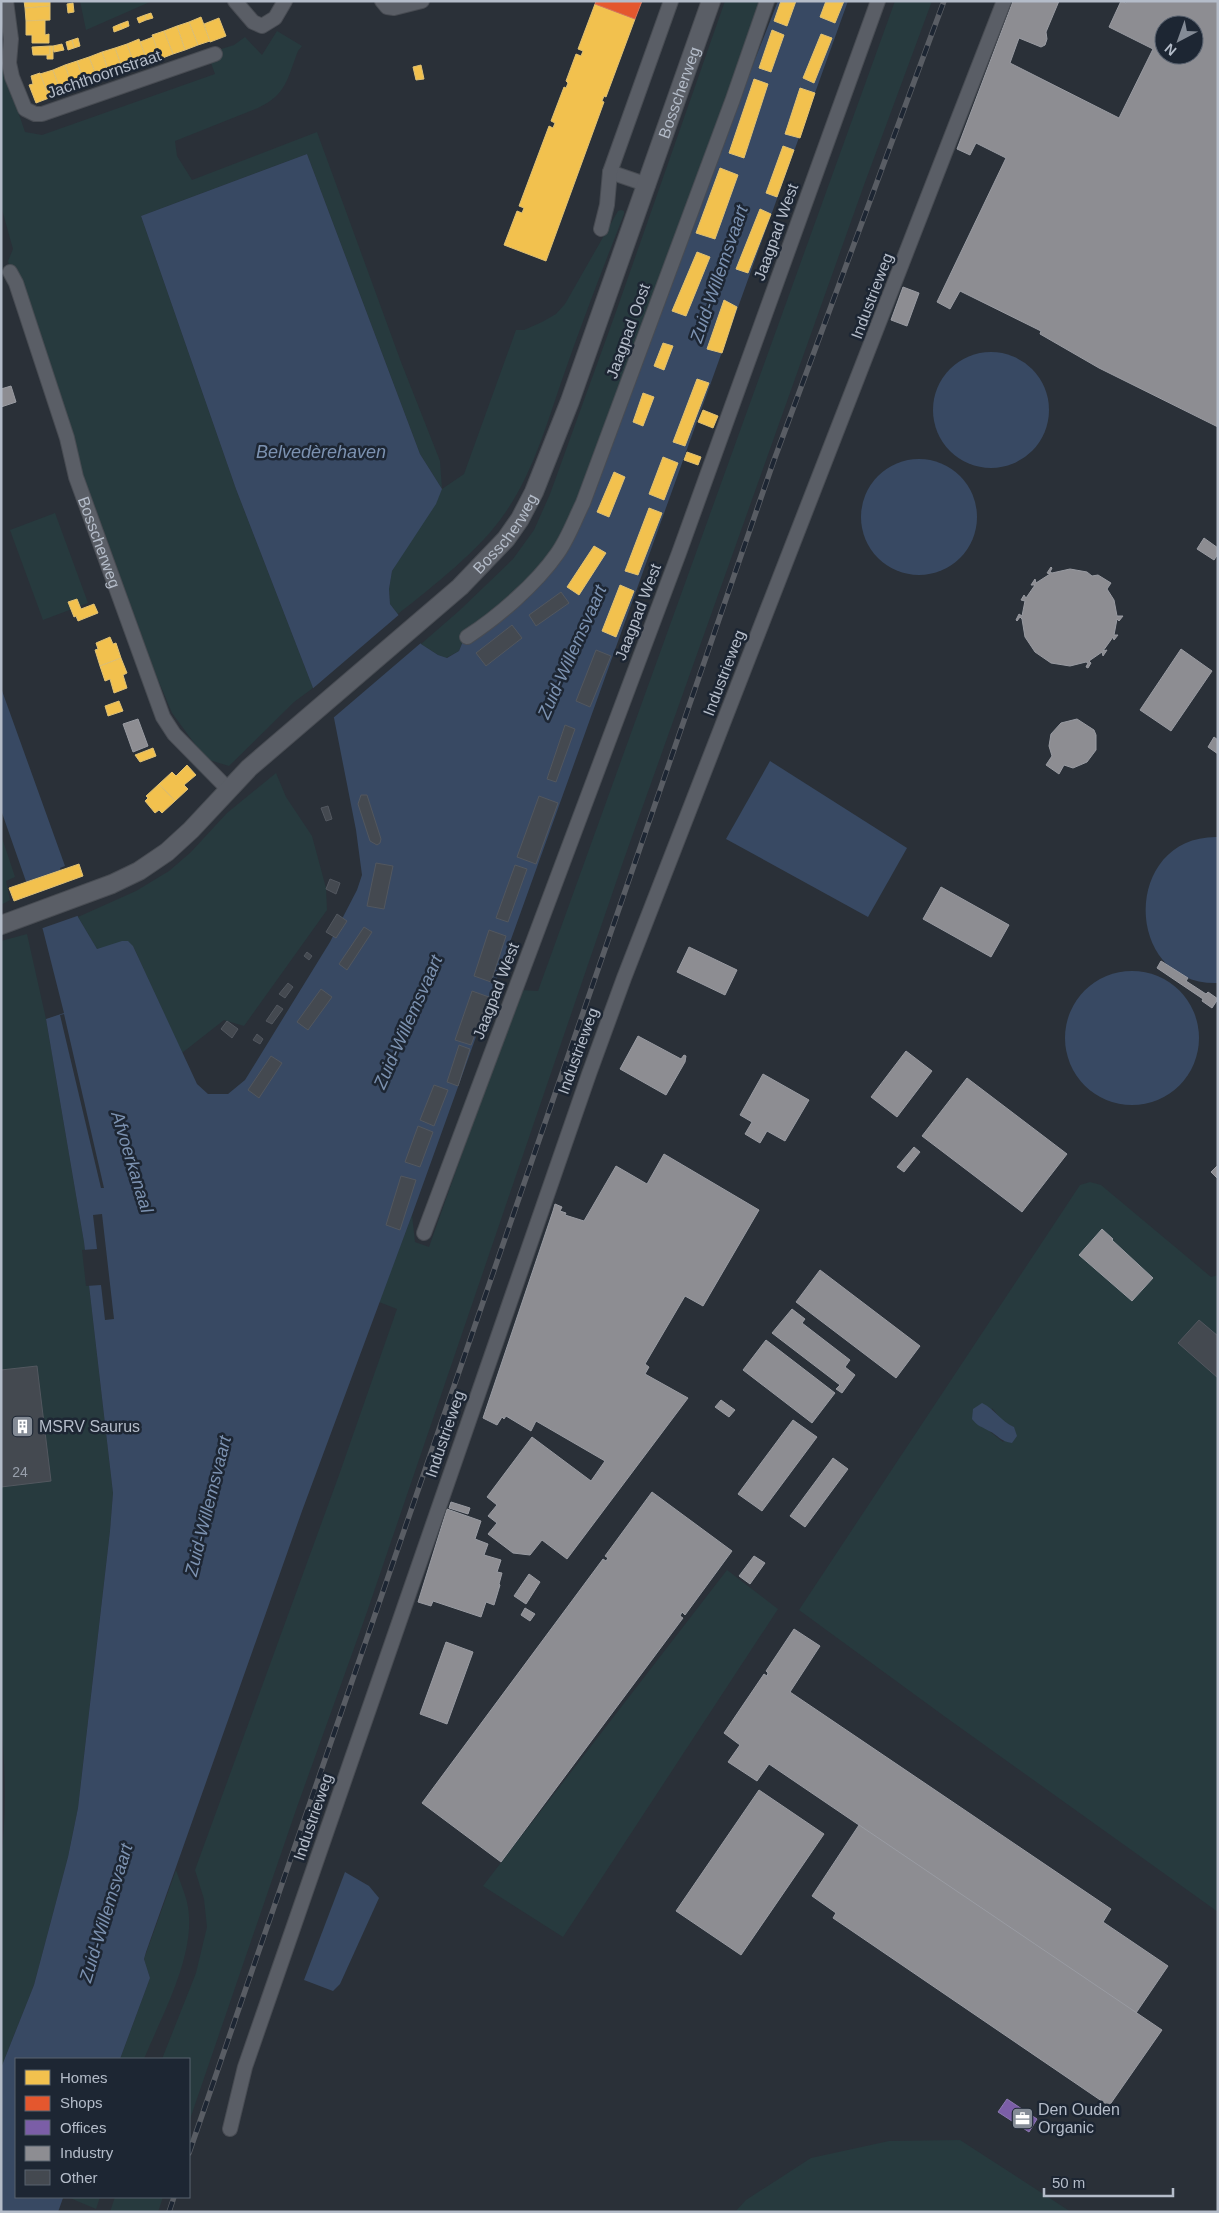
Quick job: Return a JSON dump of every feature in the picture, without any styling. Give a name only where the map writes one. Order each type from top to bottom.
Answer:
[{"type":"street","name":"Jachthoornstraat","points":[[6,1],[10,39],[9,63],[12,77],[25,108],[36,114],[42,114],[215,54]]},
{"type":"street","points":[[234,1],[256,25],[265,25],[275,18],[284,1]]},
{"type":"street","points":[[385,4],[394,8],[422,1]]},
{"type":"street","points":[[601,228],[607,205],[610,172],[671,1]]},
{"type":"street","name":"Bosscherweg","points":[[1,925],[132,875],[167,852],[191,830],[249,768],[486,563],[511,533],[524,512],[548,460],[648,185],[711,1]]},
{"type":"street","name":"Jaagpad Oost","points":[[467,637],[485,626],[511,603],[558,554],[583,503],[730,108],[767,1]]},
{"type":"street","name":"Jaagpad West","points":[[424,1233],[679,553],[878,1]]},
{"type":"street","name":"Industrieweg","points":[[230,2129],[246,2068],[588,1074],[1004,1]]},
{"type":"street","points":[[610,172],[648,185]]},
{"type":"street","name":"Bosscherweg","points":[[10,272],[16,283],[61,420],[76,477],[163,717],[174,734],[228,790]]},
{"type":"green space","points":[[80,1],[152,1],[86,30]]},
{"type":"green space","points":[[725,1],[763,1],[565,548],[463,641],[459,651],[446,658],[438,655],[421,644],[513,559],[534,530],[550,494]]},
{"type":"green space","points":[[895,1],[932,1],[864,185],[623,862],[367,1612],[297,1807],[190,2119],[190,2058],[162,2058],[196,1973],[207,1927],[204,1899],[195,1870],[339,1475],[397,1309],[379,1302],[412,1215],[415,1242],[429,1247],[520,990],[538,991]]},
{"type":"green space","points":[[277,31],[302,46],[298,51],[285,85],[268,103],[175,141],[177,156],[192,180],[317,132],[401,362],[440,461],[442,489],[420,454],[307,154],[141,216],[236,489],[313,688],[294,702],[229,766],[206,759],[172,713],[156,675],[94,504],[67,438],[8,261],[13,249],[1,206],[1,45],[2,64],[25,132],[42,135],[215,74],[211,63],[219,60],[215,51],[234,45],[245,37],[262,55]]},
{"type":"green space","points":[[618,211],[624,211],[538,447],[515,498],[495,527],[470,554],[398,614],[390,604],[389,589],[392,571],[442,489],[464,474],[516,330],[524,330],[556,314],[565,304]]},
{"type":"green space","points":[[55,513],[88,603],[43,620],[10,530]]},
{"type":"green space","points":[[276,773],[286,797],[312,836],[326,888],[327,910],[244,1026],[224,1020],[182,1053],[133,946],[108,946],[97,949],[78,917],[136,891],[169,871],[191,852],[227,813]]},
{"type":"green space","points":[[1,835],[15,877],[6,881],[10,900],[1,905]]},
{"type":"green space","points":[[27,934],[46,1019],[84,1242],[113,1493],[78,1808],[68,1857],[34,1985],[1,2068],[1,1860],[5,1790],[1,1719],[1,941]]},
{"type":"green space","points":[[1090,1182],[1101,1185],[1211,1277],[1218,1275],[1218,1912],[799,1610],[1080,1185]],"holes":[[[992,1408],[1004,1423],[1014,1427],[1003,1442],[988,1430]]]},
{"type":"green space","points":[[727,1570],[778,1609],[563,1937],[483,1886]]},
{"type":"green space","points":[[176,1870],[188,1907],[189,1926],[182,1965],[176,1985],[144,2058],[120,2058],[150,1978],[144,1959]]},
{"type":"green space","points":[[960,2140],[1071,2212],[735,2212],[746,2200],[811,2158],[889,2141]]},
{"type":"green space","points":[[70,2198],[100,2198],[96,2209]]},
{"type":"green space","points":[[115,2198],[163,2198],[158,2212],[110,2212]]},
{"type":"water","points":[[778,1],[848,1],[412,1215],[302,1511],[146,1952],[144,1959],[150,1978],[120,2058],[15,2058],[15,2198],[63,2198],[58,2212],[1,2212],[1,2068],[34,1985],[68,1857],[78,1808],[113,1493],[84,1242],[46,1019],[64,1013],[43,930],[1,810],[1,688],[65,866],[60,868],[78,917],[97,949],[122,941],[128,941],[133,946],[197,1084],[208,1094],[228,1094],[245,1080],[330,942],[357,890],[362,875],[356,830],[334,718],[313,688],[236,489],[141,216],[307,154],[420,454],[442,489],[436,504],[392,571],[389,589],[390,604],[421,644],[438,655],[447,658],[459,651],[463,641],[559,558]]},
{"type":"water","points":[[991,352],[1013,357],[1032,369],[1044,388],[1049,410],[1044,432],[1032,451],[1013,463],[991,468],[969,463],[950,451],[938,432],[933,410],[938,388],[950,369],[969,357]]},
{"type":"water","points":[[919,459],[941,464],[960,476],[972,495],[977,517],[972,539],[960,558],[941,570],[919,575],[897,570],[878,558],[866,539],[861,517],[866,495],[878,476],[897,464]]},
{"type":"water","points":[[770,761],[907,848],[868,917],[726,839]]},
{"type":"water","points":[[1218,837],[1218,983],[1186,978],[1164,961],[1150,938],[1146,910],[1150,883],[1164,859],[1186,843]]},
{"type":"water","points":[[1132,971],[1158,976],[1169,982],[1179,991],[1188,1001],[1194,1012],[1199,1038],[1194,1064],[1188,1075],[1179,1085],[1169,1094],[1158,1100],[1132,1105],[1106,1100],[1095,1094],[1085,1085],[1076,1075],[1070,1064],[1065,1038],[1070,1012],[1076,1001],[1085,991],[1095,982],[1106,976]]},
{"type":"water","points":[[982,1403],[1014,1427],[1017,1436],[1012,1443],[1002,1440],[972,1419],[973,1409]]},
{"type":"water","points":[[345,1872],[369,1886],[379,1898],[340,1984],[333,1991],[304,1980]]},
{"type":"pier","points":[[401,613],[422,642],[332,719],[311,690]]},
{"type":"pier","points":[[68,882],[80,915],[40,929],[29,896]]},
{"type":"pier","points":[[64,1014],[104,1188],[101,1188],[60,1015]]},
{"type":"pier","points":[[102,1214],[114,1319],[105,1320],[101,1285],[86,1286],[82,1250],[97,1249],[93,1215]]},
{"type":"building: Homes","points":[[24,1],[50,1],[50,6],[25,8]]},
{"type":"building: Homes","points":[[781,1],[796,1],[787,26],[774,21]]},
{"type":"building: Homes","points":[[826,1],[844,1],[835,23],[820,17]]},
{"type":"building: Homes","points":[[73,3],[74,12],[68,13],[67,4]]},
{"type":"building: Homes","points":[[595,4],[635,19],[606,97],[604,96],[602,101],[604,102],[546,261],[504,245],[517,211],[522,213],[524,208],[519,206],[549,126],[553,128],[555,123],[551,121],[564,87],[566,88],[568,83],[566,81],[576,54],[581,56],[583,51],[578,49]]},
{"type":"building: Homes","points":[[50,6],[50,20],[26,21],[25,8]]},
{"type":"building: Homes","points":[[151,13],[153,18],[146,20],[145,15]]},
{"type":"building: Homes","points":[[145,15],[146,20],[139,23],[137,18]]},
{"type":"building: Homes","points":[[201,17],[210,41],[198,45],[189,22]]},
{"type":"building: Homes","points":[[219,18],[226,36],[210,42],[204,24]]},
{"type":"building: Homes","points":[[45,20],[45,35],[49,34],[49,43],[32,43],[32,35],[26,35],[26,21]]},
{"type":"building: Homes","points":[[128,21],[129,26],[122,29],[120,24]]},
{"type":"building: Homes","points":[[189,22],[198,45],[185,50],[177,26]]},
{"type":"building: Homes","points":[[120,24],[122,29],[114,32],[113,27]]},
{"type":"building: Homes","points":[[177,26],[185,50],[173,54],[164,31]]},
{"type":"building: Homes","points":[[772,30],[784,35],[771,72],[759,68]]},
{"type":"building: Homes","points":[[164,31],[173,54],[160,59],[152,35]]},
{"type":"building: Homes","points":[[821,34],[832,38],[814,83],[803,78]]},
{"type":"building: Homes","points":[[153,37],[160,59],[148,63],[140,42]]},
{"type":"building: Homes","points":[[78,38],[80,46],[74,48],[72,40]]},
{"type":"building: Homes","points":[[139,39],[148,63],[135,67],[127,44]]},
{"type":"building: Homes","points":[[72,40],[74,48],[68,50],[66,42]]},
{"type":"building: Homes","points":[[62,44],[64,50],[54,52],[53,46]]},
{"type":"building: Homes","points":[[127,44],[135,67],[123,71],[115,48]]},
{"type":"building: Homes","points":[[50,46],[50,55],[33,55],[32,47]]},
{"type":"building: Homes","points":[[50,46],[53,46],[53,59],[47,59],[47,55],[50,55]]},
{"type":"building: Homes","points":[[115,48],[123,71],[110,76],[102,52]]},
{"type":"building: Homes","points":[[102,52],[110,76],[98,80],[89,57]]},
{"type":"building: Homes","points":[[89,57],[98,80],[85,85],[77,61]]},
{"type":"building: Homes","points":[[77,61],[85,85],[73,89],[65,65]]},
{"type":"building: Homes","points":[[65,65],[73,89],[61,93],[53,70]]},
{"type":"building: Homes","points":[[421,65],[424,79],[416,80],[413,67]]},
{"type":"building: Homes","points":[[53,70],[61,93],[49,97],[40,74]]},
{"type":"building: Homes","points":[[40,73],[49,98],[36,103],[29,85],[33,84],[31,76]]},
{"type":"building: Homes","points":[[754,79],[768,84],[744,158],[729,153]]},
{"type":"building: Homes","points":[[800,88],[815,93],[800,138],[785,134]]},
{"type":"building: Homes","points":[[783,146],[794,150],[777,197],[766,193]]},
{"type":"building: Homes","points":[[720,168],[738,175],[715,239],[696,233]]},
{"type":"building: Homes","points":[[760,209],[771,214],[748,273],[736,269]]},
{"type":"building: Homes","points":[[697,252],[710,257],[686,316],[672,311]]},
{"type":"building: Homes","points":[[724,300],[737,307],[722,353],[707,349]]},
{"type":"building: Homes","points":[[663,343],[673,346],[664,370],[654,366]]},
{"type":"building: Homes","points":[[697,379],[709,383],[685,446],[673,442]]},
{"type":"building: Homes","points":[[643,393],[654,397],[643,426],[633,422]]},
{"type":"building: Homes","points":[[703,410],[718,416],[713,428],[698,422]]},
{"type":"building: Homes","points":[[687,452],[701,457],[698,465],[684,460]]},
{"type":"building: Homes","points":[[663,457],[678,463],[664,500],[649,494]]},
{"type":"building: Homes","points":[[614,472],[625,477],[609,517],[597,512]]},
{"type":"building: Homes","points":[[649,508],[662,513],[638,575],[625,571]]},
{"type":"building: Homes","points":[[594,546],[606,553],[579,595],[567,587]]},
{"type":"building: Homes","points":[[620,585],[634,591],[616,637],[602,631]]},
{"type":"building: Homes","points":[[77,599],[81,609],[94,604],[98,613],[78,621],[76,616],[74,617],[68,602]]},
{"type":"building: Homes","points":[[110,637],[113,644],[116,643],[121,658],[100,666],[95,650],[98,649],[96,643]]},
{"type":"building: Homes","points":[[121,658],[127,673],[123,675],[127,688],[114,693],[110,679],[105,681],[100,666]]},
{"type":"building: Homes","points":[[119,701],[123,711],[108,716],[105,706]]},
{"type":"building: Homes","points":[[153,748],[156,756],[140,762],[135,755]]},
{"type":"building: Homes","points":[[187,765],[196,775],[184,785],[188,789],[175,801],[159,784],[172,772],[176,776]]},
{"type":"building: Homes","points":[[159,784],[175,801],[162,813],[159,810],[155,813],[145,801],[148,798],[146,796]]},
{"type":"building: Homes","points":[[79,864],[83,876],[14,901],[9,888]]},
{"type":"building: Shops","points":[[596,1],[642,1],[635,19],[595,4]]},
{"type":"building: Offices","points":[[1007,2099],[1037,2119],[1029,2132],[998,2112]]},
{"type":"building: Industry","points":[[1013,1],[1059,1],[1046,32],[1047,39],[1045,45],[1041,47],[1019,38],[1010,63],[1119,118],[1153,49],[1109,27],[1121,1],[1126,3],[1127,1],[1218,1],[1218,427],[1099,368],[1040,334],[1041,331],[960,291],[950,309],[937,302],[1006,158],[976,143],[970,155],[957,149]]},
{"type":"building: Industry","points":[[903,287],[919,293],[907,326],[891,320]]},
{"type":"building: Industry","points":[[11,386],[16,402],[1,407],[1,389]]},
{"type":"building: Industry","points":[[1204,538],[1218,548],[1218,554],[1214,560],[1197,549]]},
{"type":"building: Industry","points":[[1051,567],[1050,572],[1052,573],[1070,569],[1087,572],[1092,576],[1098,575],[1111,583],[1107,589],[1114,600],[1117,616],[1123,616],[1119,621],[1117,619],[1114,635],[1118,635],[1114,640],[1113,637],[1103,651],[1107,650],[1103,656],[1102,652],[1089,661],[1091,663],[1088,668],[1086,667],[1088,663],[1086,662],[1070,666],[1051,663],[1035,652],[1025,637],[1022,619],[1020,617],[1016,620],[1019,614],[1022,616],[1025,601],[1021,600],[1024,595],[1026,598],[1035,585],[1031,585],[1035,579],[1036,583],[1050,574],[1047,573]]},
{"type":"building: Industry","points":[[1181,649],[1212,671],[1171,731],[1140,710]]},
{"type":"building: Industry","points":[[138,719],[148,746],[133,752],[123,724]]},
{"type":"building: Industry","points":[[1077,719],[1094,730],[1096,750],[1087,762],[1073,768],[1064,765],[1059,774],[1046,765],[1052,756],[1049,746],[1051,734],[1061,723]]},
{"type":"building: Industry","points":[[1214,737],[1218,740],[1218,754],[1208,747]]},
{"type":"building: Industry","points":[[941,887],[1009,925],[991,957],[923,919]]},
{"type":"building: Industry","points":[[689,947],[737,970],[725,995],[677,972]]},
{"type":"building: Industry","points":[[1161,961],[1188,978],[1186,981],[1206,994],[1208,992],[1218,999],[1212,1008],[1202,1001],[1203,999],[1157,968]]},
{"type":"building: Industry","points":[[638,1036],[681,1059],[684,1055],[686,1056],[685,1062],[666,1095],[620,1069]]},
{"type":"building: Industry","points":[[906,1051],[932,1071],[897,1117],[871,1097]]},
{"type":"building: Industry","points":[[763,1074],[809,1100],[785,1141],[767,1131],[760,1143],[745,1134],[752,1122],[740,1115]]},
{"type":"building: Industry","points":[[967,1078],[1067,1154],[1022,1212],[922,1136]]},
{"type":"building: Industry","points":[[914,1147],[920,1152],[904,1172],[897,1167]]},
{"type":"building: Industry","points":[[664,1154],[759,1210],[703,1306],[685,1296],[645,1364],[649,1367],[645,1374],[688,1398],[567,1559],[542,1540],[530,1555],[513,1553],[488,1534],[497,1523],[488,1516],[497,1505],[487,1497],[532,1437],[591,1481],[605,1461],[536,1421],[531,1431],[506,1416],[504,1419],[502,1417],[497,1425],[483,1418],[555,1204],[562,1207],[560,1211],[566,1213],[565,1215],[584,1221],[616,1166],[647,1184]]},
{"type":"building: Industry","points":[[1218,1165],[1218,1179],[1211,1172]]},
{"type":"building: Industry","points":[[1102,1229],[1153,1278],[1132,1301],[1079,1255]]},
{"type":"building: Industry","points":[[820,1270],[920,1346],[896,1378],[796,1302]]},
{"type":"building: Industry","points":[[792,1309],[805,1319],[802,1323],[850,1360],[845,1367],[855,1375],[842,1393],[836,1389],[840,1385],[772,1333]]},
{"type":"building: Industry","points":[[766,1340],[835,1393],[812,1423],[743,1370]]},
{"type":"building: Industry","points":[[721,1400],[735,1410],[729,1417],[715,1407]]},
{"type":"building: Industry","points":[[793,1420],[817,1437],[762,1511],[738,1494]]},
{"type":"building: Industry","points":[[833,1458],[848,1469],[805,1527],[790,1516]]},
{"type":"building: Industry","points":[[652,1492],[732,1551],[685,1615],[682,1612],[680,1616],[683,1618],[501,1862],[422,1803],[603,1559],[606,1561],[608,1558],[605,1556]]},
{"type":"building: Industry","points":[[451,1502],[470,1508],[468,1514],[449,1508]]},
{"type":"building: Industry","points":[[447,1509],[481,1521],[475,1539],[488,1544],[484,1555],[501,1560],[497,1572],[502,1573],[494,1605],[486,1602],[481,1617],[433,1601],[431,1606],[418,1602]]},
{"type":"building: Industry","points":[[754,1556],[765,1563],[750,1584],[739,1576]]},
{"type":"building: Industry","points":[[529,1574],[540,1582],[526,1604],[514,1596]]},
{"type":"building: Industry","points":[[525,1608],[535,1614],[530,1621],[521,1615]]},
{"type":"building: Industry","points":[[794,1629],[820,1646],[790,1692],[1111,1909],[1103,1922],[1168,1966],[1136,2013],[769,1764],[757,1781],[728,1762],[740,1745],[724,1733],[764,1674],[767,1676],[768,1673],[766,1671]]},
{"type":"building: Industry","points":[[446,1642],[473,1652],[447,1724],[420,1714]]},
{"type":"building: Industry","points":[[759,1790],[824,1834],[741,1955],[676,1911]]},
{"type":"building: Industry","points":[[859,1825],[1162,2030],[1109,2106],[833,1918],[836,1913],[812,1896]]},
{"type":"building: Other","points":[[561,592],[569,603],[536,626],[529,615]]},
{"type":"building: Other","points":[[512,625],[522,638],[486,666],[476,653]]},
{"type":"building: Other","points":[[596,650],[611,656],[590,707],[576,701]]},
{"type":"building: Other","points":[[565,725],[575,729],[556,782],[547,779]]},
{"type":"building: Other","points":[[361,795],[367,795],[381,839],[377,845],[370,841],[358,804]]},
{"type":"building: Other","points":[[539,796],[558,803],[536,864],[517,857]]},
{"type":"building: Other","points":[[328,806],[332,819],[326,821],[321,808]]},
{"type":"building: Other","points":[[376,863],[393,866],[384,909],[367,906]]},
{"type":"building: Other","points":[[515,865],[527,869],[508,922],[496,918]]},
{"type":"building: Other","points":[[330,879],[340,883],[336,894],[326,889]]},
{"type":"building: Other","points":[[337,914],[347,921],[336,938],[326,932]]},
{"type":"building: Other","points":[[364,927],[372,932],[347,970],[339,964]]},
{"type":"building: Other","points":[[489,930],[506,936],[491,982],[474,976]]},
{"type":"building: Other","points":[[307,952],[312,956],[309,960],[304,956]]},
{"type":"building: Other","points":[[288,983],[293,987],[285,998],[279,994]]},
{"type":"building: Other","points":[[321,989],[332,997],[308,1030],[297,1022]]},
{"type":"building: Other","points":[[472,991],[489,997],[471,1045],[455,1040]]},
{"type":"building: Other","points":[[277,1005],[283,1009],[272,1024],[266,1021]]},
{"type":"building: Other","points":[[227,1021],[238,1029],[232,1038],[221,1029]]},
{"type":"building: Other","points":[[257,1034],[263,1039],[260,1044],[253,1040]]},
{"type":"building: Other","points":[[459,1045],[470,1049],[458,1086],[447,1082]]},
{"type":"building: Other","points":[[271,1056],[282,1063],[259,1098],[248,1090]]},
{"type":"building: Other","points":[[434,1085],[448,1090],[434,1126],[420,1120]]},
{"type":"building: Other","points":[[418,1126],[433,1132],[420,1167],[405,1162]]},
{"type":"building: Other","points":[[401,1176],[416,1180],[400,1230],[386,1225]]},
{"type":"building: Other","points":[[1199,1320],[1218,1336],[1218,1378],[1178,1343]]},
{"type":"building: Other","name":"MSRV Saurus","points":[[37,1366],[51,1481],[1,1487],[1,1370]]},
{"type":"railway","points":[[190,2150],[773,463],[944,1]]},
{"type":"railway","points":[[169,2212],[174,2198]]},
{"type":"place","name":"MSRV Saurus","points":[[23,1426]]},
{"type":"place","name":"Den Ouden Organic","points":[[1022,2118]]},
{"type":"water label","name":"Zuid-Willemsvaart","points":[[719,274]]},
{"type":"water label","name":"Belvedèrehaven","points":[[321,452]]},
{"type":"water label","name":"Zuid-Willemsvaart","points":[[572,652]]},
{"type":"water label","name":"Zuid-Willemsvaart","points":[[408,1022]]},
{"type":"water label","name":"Afvoerkanaal","points":[[132,1162]]},
{"type":"water label","name":"Zuid-Willemsvaart","points":[[208,1506]]},
{"type":"water label","name":"Zuid-Willemsvaart","points":[[106,1913]]}]
